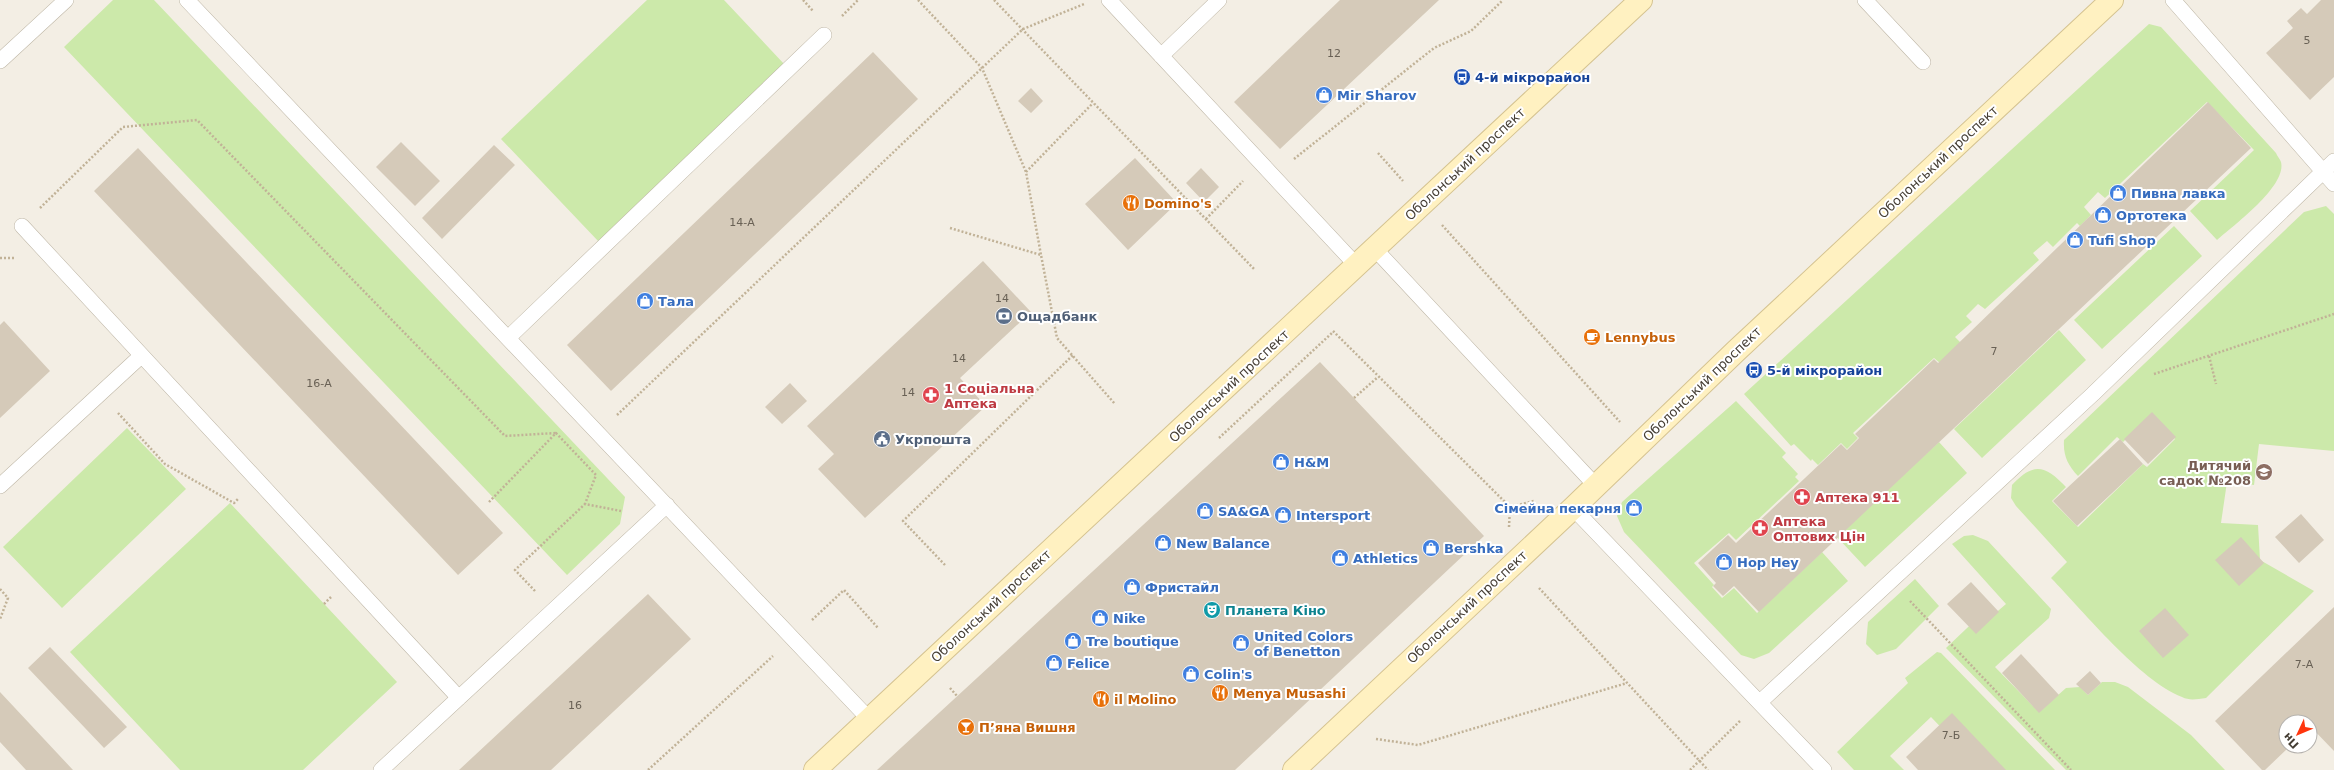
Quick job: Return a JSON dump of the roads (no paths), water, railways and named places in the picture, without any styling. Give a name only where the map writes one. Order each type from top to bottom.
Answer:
[{"type":"main road","name":"Оболонський проспект","points":[[815,770],[1641,0]]},
{"type":"main road","name":"Оболонський проспект","points":[[1294,770],[1574,508],[1736,351],[2112,0]]},
{"type":"lane","points":[[0,61],[66,0]]},
{"type":"lane","points":[[187,0],[870,719]]},
{"type":"lane","points":[[1108,0],[1274,175],[1357,266]]},
{"type":"lane","points":[[1161,56],[1219,0]]},
{"type":"lane","points":[[1865,0],[1923,62]]},
{"type":"lane","points":[[2173,0],[2334,184]]},
{"type":"lane","points":[[508,338],[824,35]]},
{"type":"lane","points":[[1760,702],[1890,580],[2093,394],[2334,161]]},
{"type":"lane","points":[[22,226],[459,698]]},
{"type":"lane","points":[[1375,249],[1596,486]]},
{"type":"lane","points":[[0,486],[141,356]]},
{"type":"lane","points":[[381,770],[667,505]]},
{"type":"lane","points":[[1574,508],[1824,770]]},
{"type":"place","name":"4-й мікрорайон","points":[[1462,77]]},
{"type":"place","name":"Mir Sharov","points":[[1324,95]]},
{"type":"place","name":"Пивна лавка","points":[[2118,193]]},
{"type":"place","name":"Domino's","points":[[1131,203]]},
{"type":"place","name":"Ортотека","points":[[2103,215]]},
{"type":"place","name":"Tufi Shop","points":[[2075,240]]},
{"type":"place","name":"Тала","points":[[645,301]]},
{"type":"place","name":"Ощадбанк","points":[[1004,316]]},
{"type":"place","name":"Lennybus","points":[[1592,337]]},
{"type":"place","name":"5-й мікрорайон","points":[[1754,370]]},
{"type":"place","name":"1 Соціальна Аптека","points":[[931,395]]},
{"type":"place","name":"Укрпошта","points":[[882,439]]},
{"type":"place","name":"H&M","points":[[1281,462]]},
{"type":"place","name":"Дитячий садок №208","points":[[2264,472]]},
{"type":"place","name":"Аптека 911","points":[[1802,497]]},
{"type":"place","name":"Сімейна пекарня","points":[[1634,508]]},
{"type":"place","name":"SA&GA","points":[[1205,511]]},
{"type":"place","name":"Intersport","points":[[1283,515]]},
{"type":"place","name":"Аптека Оптових Цін","points":[[1760,528]]},
{"type":"place","name":"New Balance","points":[[1163,543]]},
{"type":"place","name":"Bershka","points":[[1431,548]]},
{"type":"place","name":"Athletics","points":[[1340,558]]},
{"type":"place","name":"Hop Hey","points":[[1724,562]]},
{"type":"place","name":"Фристайл","points":[[1132,587]]},
{"type":"place","name":"Планета Кіно","points":[[1212,610]]},
{"type":"place","name":"Nike","points":[[1100,618]]},
{"type":"place","name":"Tre boutique","points":[[1073,641]]},
{"type":"place","name":"United Colors of Benetton","points":[[1241,643]]},
{"type":"place","name":"Felice","points":[[1054,663]]},
{"type":"place","name":"Colin's","points":[[1191,674]]},
{"type":"place","name":"Menya Musashi","points":[[1220,693]]},
{"type":"place","name":"il Molino","points":[[1101,699]]},
{"type":"place","name":"Пʼяна Вишня","points":[[966,727]]}]
